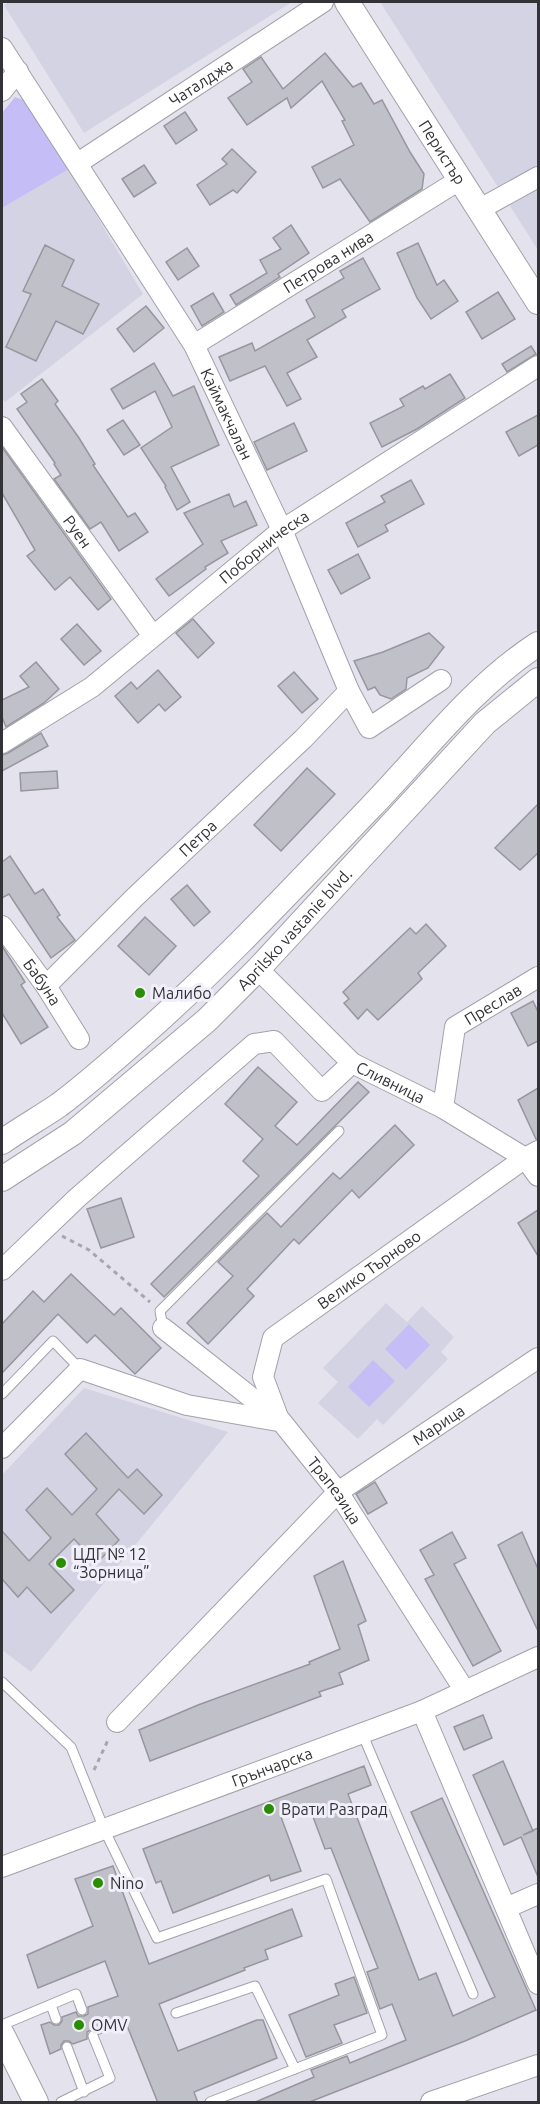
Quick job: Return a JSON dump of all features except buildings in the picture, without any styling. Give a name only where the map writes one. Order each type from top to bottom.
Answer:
[{"type":"street","name":"Чаталджа","points":[[78,163],[323,2]]},
{"type":"street","name":"Перистър","points":[[347,2],[538,302]]},
{"type":"street","name":"Каймакчалан","points":[[2,48],[194,345],[282,530],[349,691],[369,728],[441,680]]},
{"type":"street","points":[[2,91],[18,71]]},
{"type":"street","points":[[480,209],[538,177]]},
{"type":"street","name":"Петрова нива","points":[[194,345],[460,179]]},
{"type":"street","name":"Поборническа","points":[[2,742],[92,687],[282,530],[538,366]]},
{"type":"street","name":"Руен","points":[[2,427],[153,636]]},
{"type":"street","name":"Aprilsko vastanie blvd.","points":[[2,1142],[58,1105],[186,997],[223,962],[376,802],[462,707],[491,680],[538,644]]},
{"type":"street","name":"Aprilsko vastanie blvd.","points":[[2,1179],[73,1133],[207,1020],[258,969],[485,723],[538,680]]},
{"type":"street","name":"Петра","points":[[46,986],[135,897],[303,739],[349,691]]},
{"type":"street","name":"Бабуна","points":[[2,926],[46,986],[79,1039]]},
{"type":"street","name":"Сливница","points":[[258,969],[352,1063],[532,1154],[538,1176]]},
{"type":"street","name":"Преслав","points":[[443,1108],[455,1027],[538,976]]},
{"type":"street","points":[[2,1270],[86,1191],[254,1044],[274,1041],[322,1090],[352,1063]]},
{"type":"street","name":"Велико Търново","points":[[281,1421],[271,1402],[263,1377],[273,1338],[532,1154]]},
{"type":"street","name":"Трапезица","points":[[161,1320],[281,1421],[338,1492],[465,1691]]},
{"type":"street","name":"Марица","points":[[117,1722],[338,1492],[538,1358]]},
{"type":"street","points":[[2,1448],[80,1369],[187,1406],[281,1421]]},
{"type":"street","name":"Грънчарска","points":[[2,1867],[422,1711],[538,1657]]},
{"type":"street","points":[[422,1711],[538,1984]]},
{"type":"street","points":[[506,1908],[538,1894]]},
{"type":"street","points":[[2,2034],[36,2103]]},
{"type":"street","points":[[431,2103],[538,2065]]},
{"type":"lane","points":[[161,1320],[339,1131]]},
{"type":"lane","points":[[2,1394],[53,1341],[80,1369]]},
{"type":"lane","points":[[2,1682],[71,1748],[104,1829],[158,1938],[326,1879],[382,2035],[210,2103]]},
{"type":"lane","points":[[362,1733],[473,1994]]},
{"type":"lane","points":[[176,2013],[255,1986],[295,2069]]},
{"type":"lane","points":[[2,2025],[76,1994],[82,2010]]},
{"type":"lane","points":[[51,2005],[56,2019]]},
{"type":"lane","points":[[61,2103],[110,2078],[93,2036]]},
{"type":"lane","points":[[67,2047],[84,2092]]},
{"type":"path","points":[[46,1228],[89,1250],[161,1320]]},
{"type":"path","points":[[86,1788],[117,1722]]},
{"type":"shaded area","points":[[9,2],[292,2],[84,133],[4,5]]},
{"type":"shaded area","points":[[380,2],[538,2],[538,250]]},
{"type":"shaded area","points":[[15,97],[27,101],[69,169],[2,208],[2,113]]},
{"type":"shaded area","points":[[69,169],[143,294],[5,402],[2,397],[2,208]]},
{"type":"shaded area","points":[[386,1303],[407,1322],[422,1306],[454,1337],[441,1352],[448,1359],[383,1425],[377,1419],[358,1439],[318,1403],[338,1382],[323,1368]]},
{"type":"shaded area","points":[[409,1324],[430,1345],[406,1370],[385,1349]]},
{"type":"shaded area","points":[[373,1360],[395,1381],[369,1407],[348,1387]]},
{"type":"shaded area","name":"ЦДГ № 12 “Зорница”","points":[[84,1388],[228,1432],[31,1672],[2,1650],[2,1475]]},
{"type":"place","name":"Малибо","points":[[140,993]]},
{"type":"place","name":"ЦДГ № 12 “Зорница”","points":[[61,1563]]},
{"type":"place","name":"Врати Разград","points":[[269,1809]]},
{"type":"place","name":"Nino","points":[[98,1883]]},
{"type":"place","name":"OMV","points":[[79,2025]]}]
